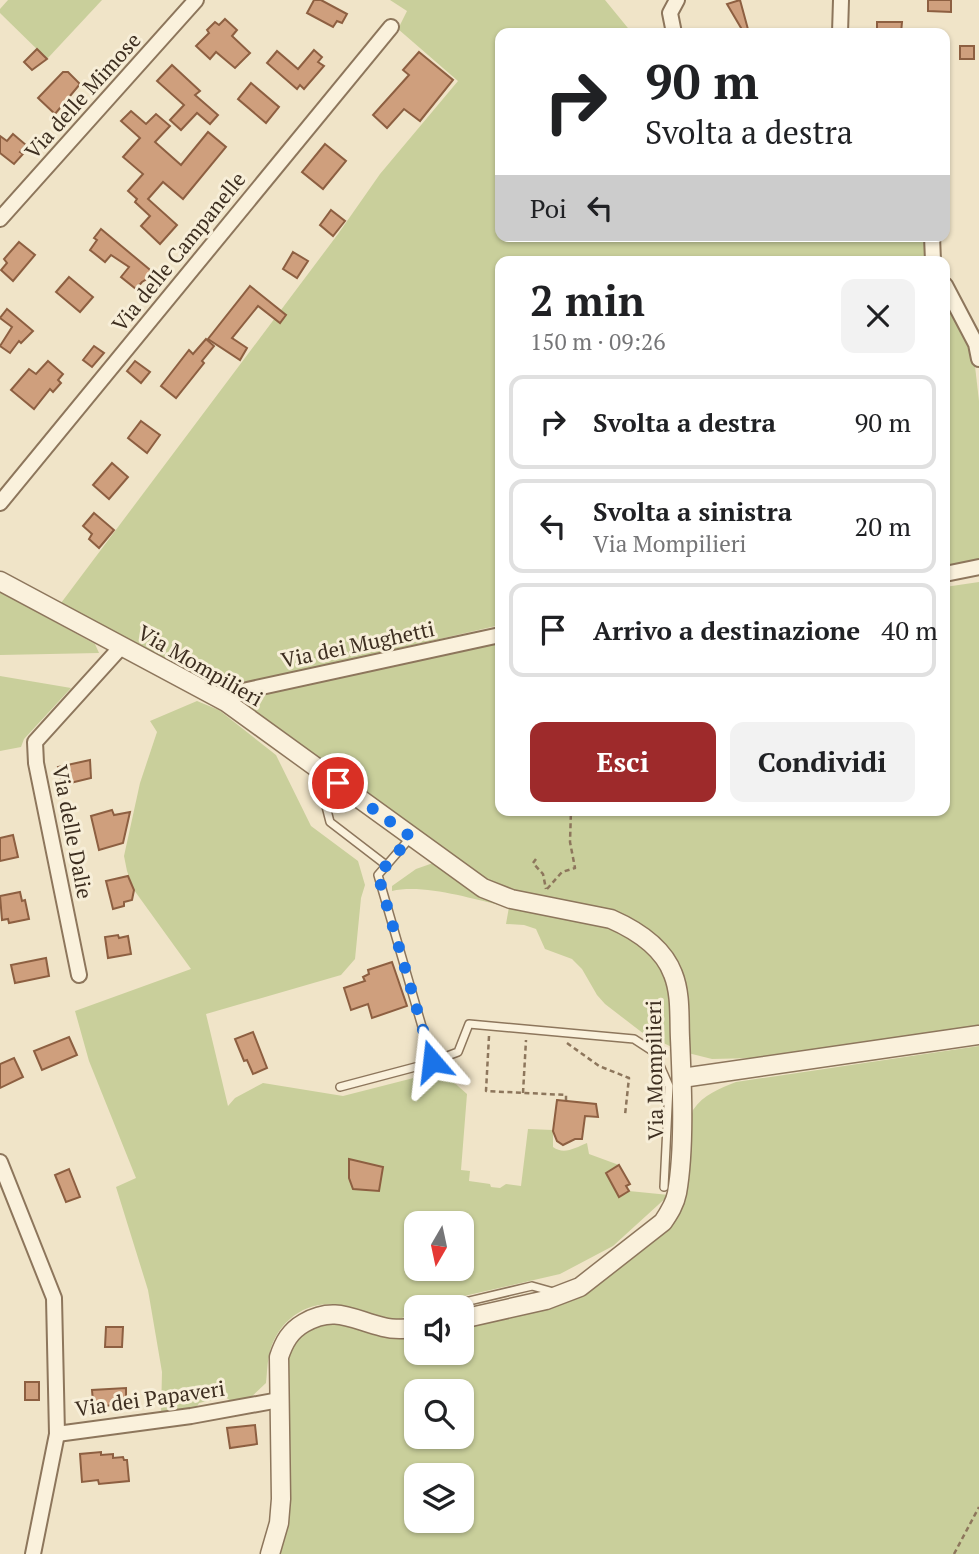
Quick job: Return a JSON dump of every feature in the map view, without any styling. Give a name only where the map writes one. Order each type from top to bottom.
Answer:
[{"type":"street","name":"Via delle Mimose","points":[[0,219],[197,0]]},
{"type":"street","points":[[673,28],[670,13],[677,0]]},
{"type":"street","points":[[840,28],[841,0]]},
{"type":"street","name":"Via delle Campanelle","points":[[0,503],[391,27]]},
{"type":"street","points":[[950,295],[976,344],[979,359]]},
{"type":"street","points":[[950,573],[979,567]]},
{"type":"street","name":"Via Mompilieri","points":[[0,581],[226,702],[483,888],[511,899],[611,919],[650,942],[667,962],[677,989],[681,1078],[677,1194],[672,1209],[663,1222],[597,1276],[564,1294],[474,1316]]},
{"type":"street","name":"Via dei Mughetti","points":[[226,702],[247,690],[495,636]]},
{"type":"street","name":"Via delle Dalie","points":[[79,975],[36,763],[35,742],[121,647]]},
{"type":"street","points":[[681,1078],[979,1035]]},
{"type":"street","name":"Via dei Papaveri","points":[[0,1162],[54,1298],[57,1434],[279,1401]]},
{"type":"street","points":[[270,1554],[279,1522],[281,1499],[279,1357],[284,1340],[299,1326],[328,1313],[404,1330]]},
{"type":"street","points":[[33,1554],[57,1434]]},
{"type":"lane","points":[[316,767],[330,822],[386,865]]},
{"type":"lane","points":[[411,837],[378,875],[432,1061]]},
{"type":"lane","points":[[340,1087],[458,1052],[469,1024],[634,1039],[654,1052],[669,1086],[664,1187]]},
{"type":"lane","points":[[474,1300],[532,1286],[564,1294]]},
{"type":"path","points":[[536,859],[533,863],[543,874],[547,887],[545,891],[562,872],[575,868],[570,842],[571,816]]},
{"type":"path","points":[[489,1026],[486,1091],[566,1095],[566,1100]]},
{"type":"path","points":[[523,1093],[527,1030]]},
{"type":"path","points":[[552,1032],[599,1066],[629,1078],[625,1115]]},
{"type":"path","points":[[954,1554],[979,1507]]},
{"type":"green space","points":[[8,0],[102,0],[47,59],[0,13]]},
{"type":"green space","points":[[390,0],[605,0],[628,28],[495,28],[495,242],[925,242],[927,256],[495,256],[495,626],[215,691],[58,607],[338,234],[380,174],[458,81],[398,29],[407,11]]},
{"type":"green space","points":[[950,306],[971,346],[979,401],[979,561],[950,566]]},
{"type":"green space","points":[[979,582],[979,1025],[755,1058],[712,1059],[688,1053],[660,941],[504,891],[461,867],[373,796],[241,701],[250,695],[495,642],[495,816],[950,816],[950,586]]},
{"type":"green space","points":[[0,592],[95,644],[99,653],[0,655]]},
{"type":"green space","points":[[0,676],[71,688],[24,739],[21,747],[0,751]]},
{"type":"green space","points":[[197,701],[219,710],[276,755],[311,826],[358,861],[365,885],[361,898],[355,959],[341,975],[206,1014],[228,1106],[235,1098],[263,1083],[343,1096],[441,1071],[467,1094],[461,1170],[470,1171],[469,1181],[500,1188],[506,1184],[521,1186],[528,1129],[553,1130],[553,1147],[570,1150],[587,1143],[589,1154],[619,1165],[606,1173],[619,1196],[629,1191],[669,1195],[613,1246],[560,1274],[468,1295],[404,1295],[404,1317],[396,1321],[337,1305],[313,1306],[284,1324],[272,1344],[266,1383],[249,1399],[231,1401],[225,1397],[199,1403],[195,1410],[161,1413],[162,1372],[148,1290],[116,1187],[136,1178],[89,1061],[75,1011],[191,969],[134,890],[124,856],[140,783],[157,732],[150,721]]},
{"type":"green space","points":[[433,863],[499,905],[418,889],[392,891],[392,886],[416,869]]},
{"type":"green space","points":[[509,907],[618,929],[653,954],[670,983],[674,1048],[644,1034],[605,1004],[582,969],[572,959],[545,949],[536,929],[506,924]]},
{"type":"green space","points":[[979,1046],[979,1554],[275,1554],[286,1361],[300,1336],[309,1329],[328,1323],[367,1327],[404,1334],[404,1365],[474,1365],[474,1323],[546,1307],[660,1231],[693,1110],[707,1096],[736,1082]]},
{"type":"building","points":[[314,0],[321,0],[347,14],[342,23],[337,21],[333,27],[307,13]]},
{"type":"building","points":[[740,0],[748,28],[741,28],[727,4]]},
{"type":"building","points":[[928,0],[951,0],[951,12],[928,11]]},
{"type":"building","points":[[225,19],[237,30],[232,36],[250,53],[235,68],[216,52],[210,59],[196,46],[209,33],[207,30],[215,22],[219,25]]},
{"type":"building","points":[[877,22],[902,22],[901,28],[877,28]]},
{"type":"building","points":[[960,46],[974,46],[974,59],[960,59]]},
{"type":"building","points":[[37,49],[47,59],[32,70],[24,62]]},
{"type":"building","points":[[314,50],[322,57],[318,62],[324,66],[304,89],[300,85],[297,89],[267,63],[277,51],[298,69]]},
{"type":"building","points":[[419,52],[453,80],[420,121],[404,109],[387,128],[373,115],[409,75],[403,70]]},
{"type":"building","points":[[172,65],[200,91],[195,95],[218,115],[210,124],[197,113],[181,130],[170,120],[184,105],[157,81]]},
{"type":"building","points":[[63,72],[68,72],[80,84],[55,114],[38,98]]},
{"type":"building","points":[[251,83],[279,107],[266,123],[238,99]]},
{"type":"building","points":[[131,111],[146,124],[156,114],[170,126],[155,142],[181,165],[208,132],[226,147],[183,199],[163,182],[148,199],[177,225],[160,244],[141,226],[150,216],[128,191],[143,174],[123,157],[140,138],[121,121]]},
{"type":"building","points":[[13,134],[26,145],[20,152],[23,154],[14,164],[0,153],[0,136],[7,141]]},
{"type":"building","points":[[325,144],[346,161],[323,189],[302,172]]},
{"type":"building","points":[[331,210],[345,221],[333,236],[320,225]]},
{"type":"building","points":[[101,229],[155,274],[150,281],[147,279],[136,289],[121,277],[129,267],[111,255],[105,262],[90,250]]},
{"type":"building","points":[[19,242],[35,255],[13,281],[1,270],[7,263],[4,259]]},
{"type":"building","points":[[293,252],[308,261],[297,278],[283,269]]},
{"type":"building","points":[[69,277],[93,297],[80,312],[56,292]]},
{"type":"building","points":[[250,286],[286,315],[280,323],[258,306],[232,338],[247,348],[240,360],[208,339]]},
{"type":"building","points":[[7,309],[33,331],[21,343],[19,341],[10,353],[0,346],[12,327],[0,318]]},
{"type":"building","points":[[206,339],[214,346],[176,398],[161,386],[189,350],[193,354]]},
{"type":"building","points":[[94,346],[104,353],[92,367],[83,360]]},
{"type":"building","points":[[48,361],[63,374],[58,380],[61,383],[53,392],[50,389],[34,409],[11,390],[29,369],[36,374]]},
{"type":"building","points":[[135,361],[150,372],[141,383],[127,371]]},
{"type":"building","points":[[141,421],[160,435],[147,453],[128,438]]},
{"type":"building","points":[[112,463],[128,477],[109,499],[93,485]]},
{"type":"building","points":[[94,513],[114,530],[99,548],[89,539],[92,534],[83,526]]},
{"type":"building","points":[[90,760],[91,778],[62,785],[58,767]]},
{"type":"building","points":[[112,810],[114,815],[130,812],[123,843],[99,850],[91,816]]},
{"type":"building","points":[[13,835],[18,857],[0,861],[0,838]]},
{"type":"building","points":[[128,876],[134,890],[132,900],[113,909],[106,881]]},
{"type":"building","points":[[20,892],[22,901],[25,900],[29,919],[9,923],[8,919],[2,920],[0,896]]},
{"type":"building","points":[[118,935],[119,938],[128,936],[131,954],[108,958],[105,937]]},
{"type":"building","points":[[46,958],[49,976],[15,983],[11,965]]},
{"type":"building","points":[[392,962],[407,1006],[372,1018],[368,1004],[351,1010],[344,988],[365,981],[363,977],[369,974],[368,970]]},
{"type":"building","points":[[253,1032],[267,1068],[253,1074],[235,1039]]},
{"type":"building","points":[[69,1037],[77,1055],[42,1070],[34,1051]]},
{"type":"building","points":[[14,1058],[23,1077],[0,1088],[0,1064]]},
{"type":"building","points":[[557,1100],[596,1104],[598,1117],[585,1116],[582,1139],[575,1139],[563,1145],[557,1141],[553,1131]]},
{"type":"building","points":[[349,1159],[383,1167],[379,1191],[353,1189],[349,1178]]},
{"type":"building","points":[[619,1165],[630,1184],[626,1186],[629,1191],[619,1197],[606,1173]]},
{"type":"building","points":[[69,1169],[80,1197],[66,1202],[55,1175]]},
{"type":"building","points":[[106,1327],[123,1327],[122,1347],[105,1347]]},
{"type":"building","points":[[25,1382],[39,1382],[39,1400],[25,1400]]},
{"type":"building","points":[[126,1388],[123,1405],[96,1406],[96,1402],[93,1402],[92,1390]]},
{"type":"building","points":[[255,1425],[257,1444],[230,1448],[227,1428]]},
{"type":"building","points":[[101,1452],[101,1455],[113,1454],[113,1458],[123,1457],[127,1460],[129,1481],[99,1484],[98,1480],[82,1482],[80,1454]]},
{"type":"route","points":[[338,783],[411,837],[378,875],[432,1061]]}]
